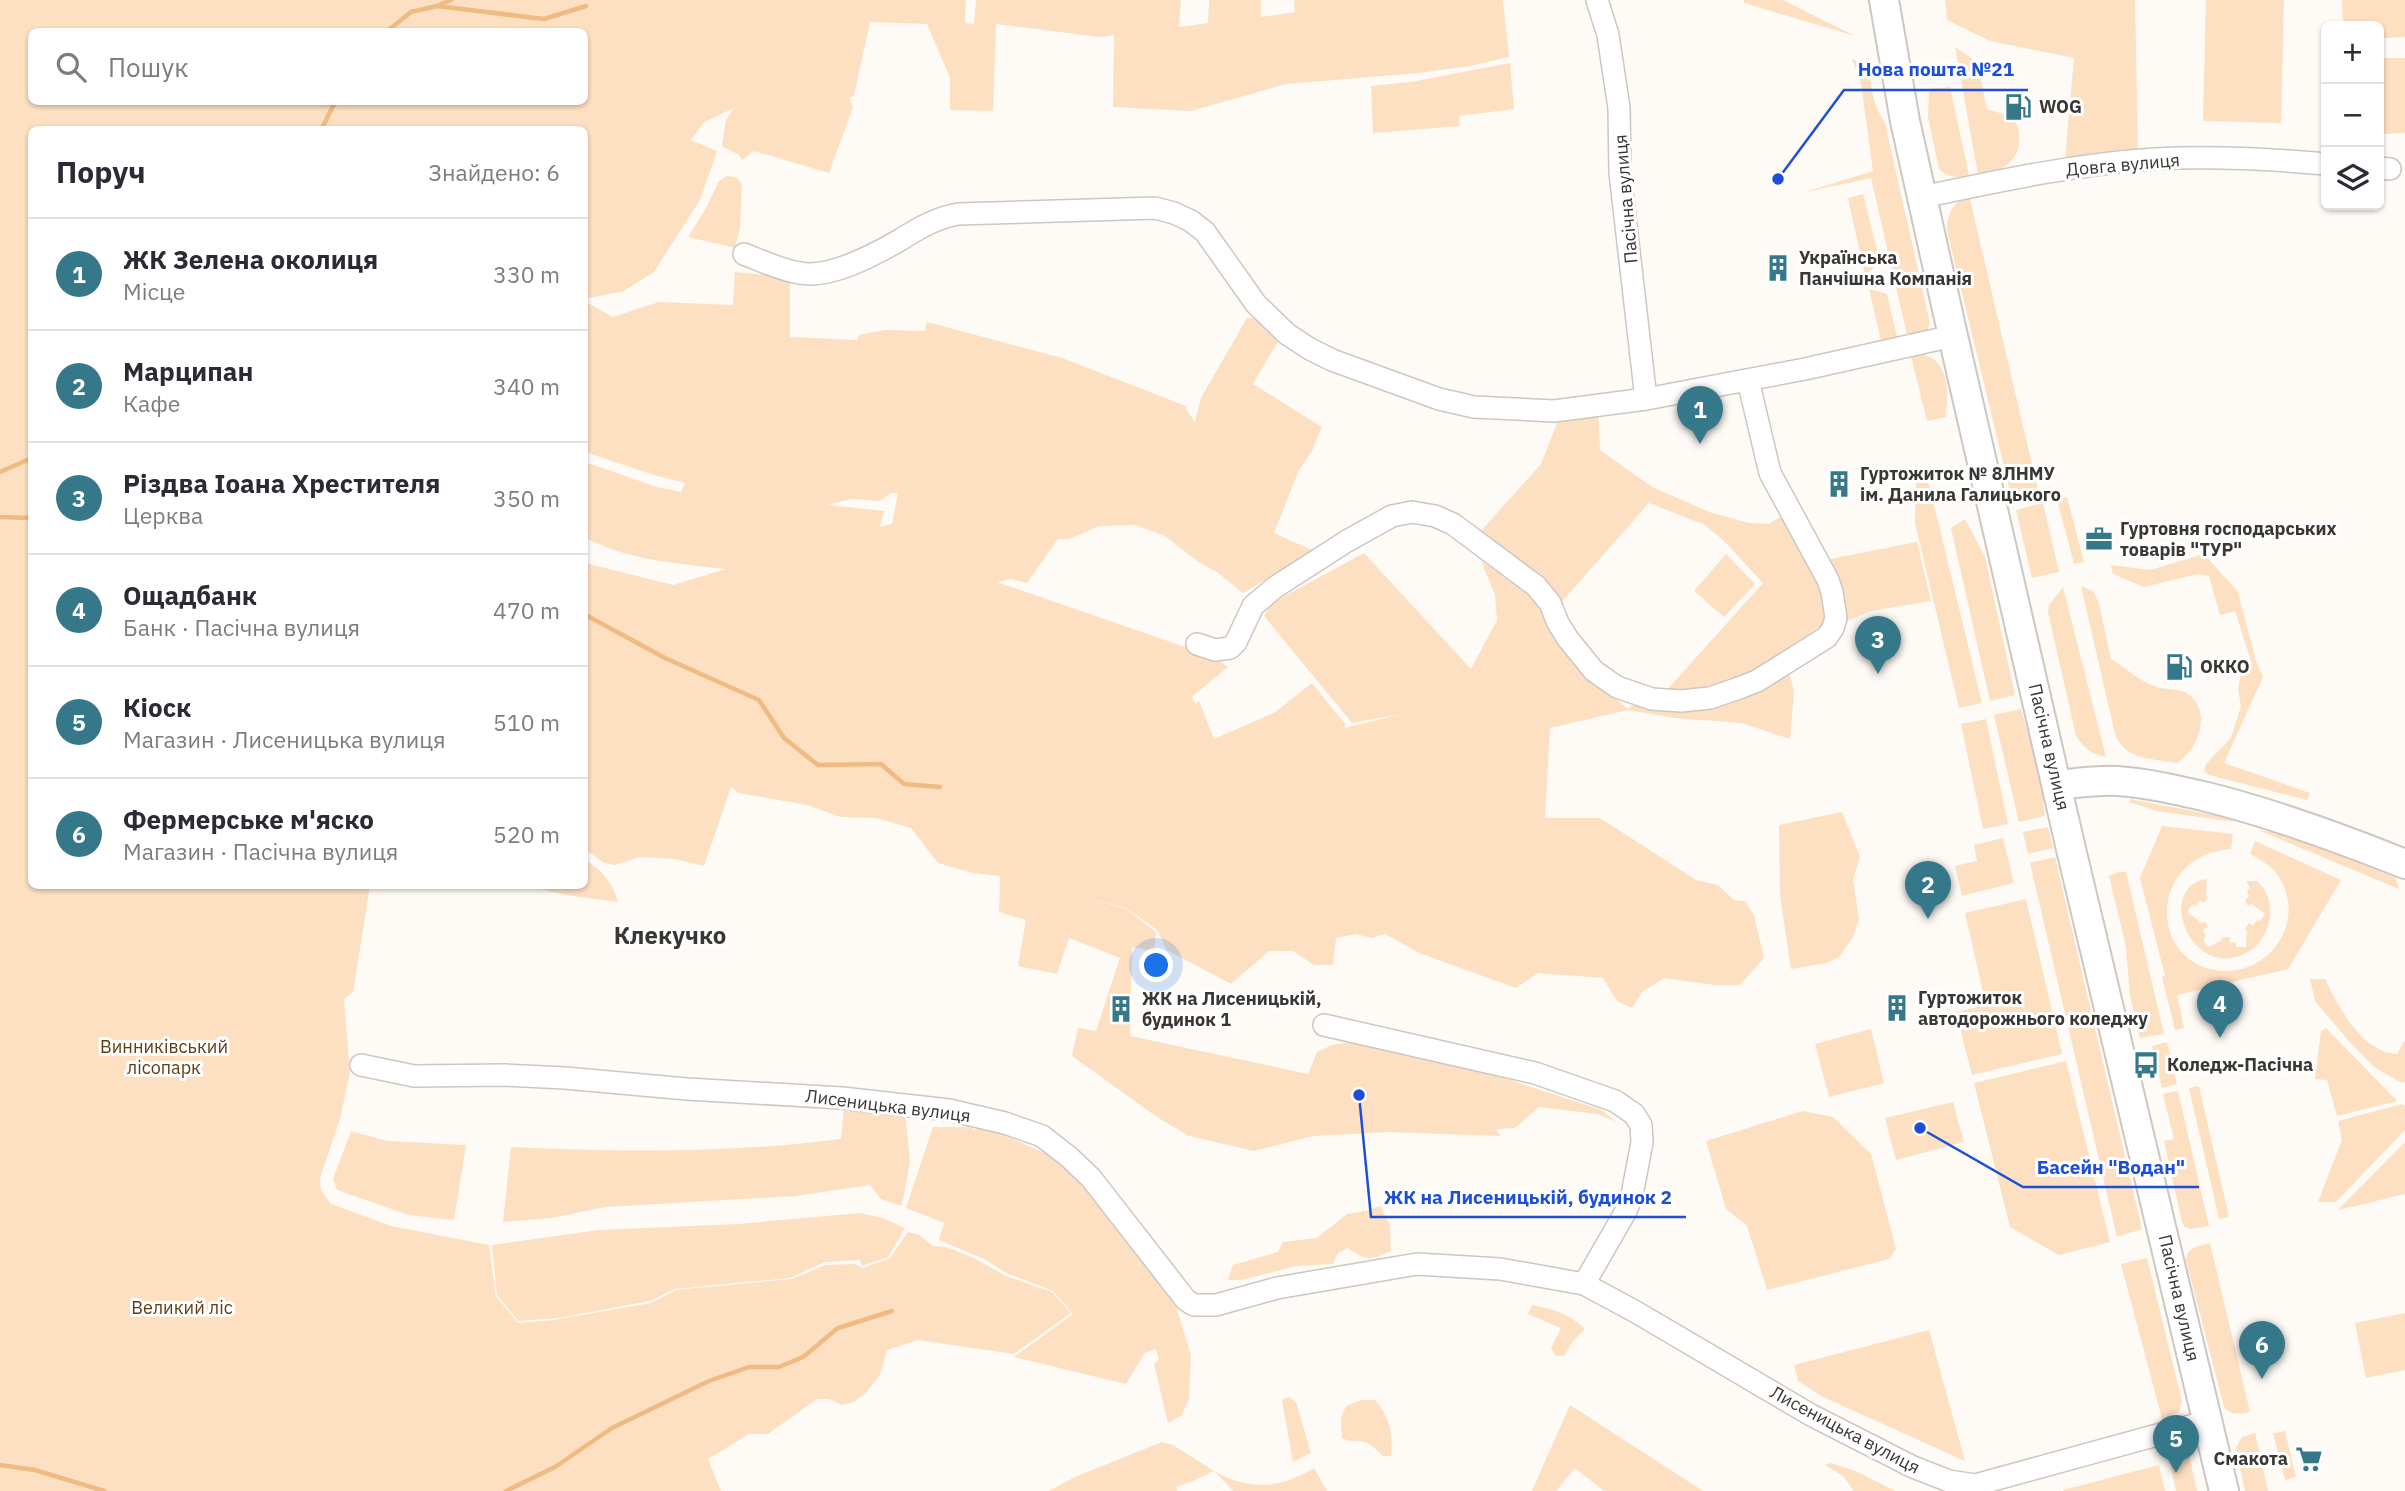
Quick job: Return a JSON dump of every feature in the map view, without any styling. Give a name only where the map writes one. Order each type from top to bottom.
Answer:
[{"type":"main road","name":"Пасічна вулиця","points":[[1884,0],[1890,45],[1953,336],[2224,1491]]},
{"type":"main road","points":[[2058,785],[2117,781],[2179,791],[2251,808],[2317,829],[2405,863]]},
{"type":"street","name":"Пасічна вулиця","points":[[1597,0],[1608,35],[1619,108],[1620,173],[1646,399]]},
{"type":"street","name":"Довга вулиця","points":[[1922,197],[2015,178],[2155,159],[2278,160],[2321,164]]},
{"type":"street","points":[[744,254],[781,269],[802,274],[820,274],[867,256],[943,217],[958,214],[1155,208],[1192,221],[1205,232],[1256,304],[1287,334],[1310,349],[1332,360],[1439,399],[1474,407],[1554,411],[1646,399],[1953,336]]},
{"type":"street","points":[[1197,644],[1215,650],[1230,648],[1236,642],[1253,606],[1274,588],[1392,516],[1412,512],[1435,516],[1453,524],[1536,586],[1550,603],[1558,622],[1584,661],[1617,687],[1651,699],[1681,701],[1710,698],[1757,681],[1827,636],[1836,618],[1828,580],[1770,473],[1748,380]]},
{"type":"street","points":[[1324,1026],[1535,1073],[1615,1101],[1634,1114],[1641,1125],[1642,1142],[1632,1195],[1626,1211],[1584,1284]]},
{"type":"street","name":"Лисеницька вулиця","points":[[361,1065],[414,1076],[553,1077],[687,1089],[842,1098],[949,1110],[1005,1122],[1042,1136],[1091,1178],[1186,1300],[1194,1304],[1216,1305],[1277,1288],[1417,1264],[1500,1269],[1584,1284],[1811,1415],[1913,1467],[1948,1481],[1975,1485],[2208,1421]]},
{"type":"green space","name":"Великий ліс","points":[[0,0],[966,0],[965,23],[974,24],[976,0],[1181,0],[1179,27],[1208,23],[1209,0],[1261,0],[1261,17],[1295,12],[1294,0],[1503,0],[1509,57],[1419,73],[1286,84],[1191,111],[1113,107],[1114,35],[1100,37],[996,24],[993,111],[950,110],[950,78],[927,24],[870,22],[854,96],[849,98],[853,107],[829,173],[754,151],[742,160],[739,155],[722,146],[726,120],[734,108],[704,122],[691,140],[717,151],[700,200],[654,272],[624,291],[588,298],[588,126],[28,126],[28,889],[370,889],[353,992],[344,999],[350,1072],[340,1119],[320,1178],[321,1190],[331,1204],[391,1226],[489,1245],[496,1296],[518,1323],[553,1320],[651,1303],[676,1290],[792,1279],[825,1265],[855,1264],[863,1268],[890,1258],[908,1232],[919,1235],[933,1246],[946,1247],[972,1257],[1006,1276],[1052,1292],[1071,1313],[1014,1354],[918,1340],[887,1350],[880,1375],[865,1394],[854,1402],[842,1405],[829,1399],[817,1399],[768,1434],[749,1434],[708,1459],[721,1491],[0,1491]]},
{"type":"green space","points":[[1744,0],[1783,0],[1855,36],[1744,3]]},
{"type":"green space","points":[[1945,0],[2135,0],[2138,152],[2065,159],[2074,58],[1990,41],[1947,20]]},
{"type":"green space","points":[[2206,0],[2284,0],[2281,123],[2203,121]]},
{"type":"green space","points":[[2342,0],[2405,0],[2405,37],[2384,38],[2384,21],[2343,21]]},
{"type":"green space","points":[[1955,47],[1977,62],[1987,109],[2003,114],[2017,124],[2017,153],[2006,166],[1989,173],[1978,174]]},
{"type":"green space","points":[[2384,58],[2405,58],[2405,133],[2384,134]]},
{"type":"green space","points":[[1852,59],[1870,66],[1873,96],[1885,123],[1930,323],[1927,331],[1908,339],[1871,178],[1802,193],[1873,171],[1861,83]]},
{"type":"green space","points":[[1510,63],[1514,109],[1459,116],[1460,126],[1373,133],[1371,86],[1411,82]]},
{"type":"green space","points":[[1950,87],[1969,175],[1961,177],[1949,176],[1939,169],[1928,117],[1929,89]]},
{"type":"green space","points":[[727,176],[736,177],[742,184],[740,228],[735,248],[688,237],[719,181]]},
{"type":"green space","points":[[1863,194],[1880,262],[1865,275],[1848,198]]},
{"type":"green space","points":[[1969,195],[2038,490],[2011,495],[1947,231],[1952,210]]},
{"type":"green space","points":[[735,272],[790,277],[790,337],[857,340],[859,335],[885,330],[925,331],[927,322],[1062,358],[1186,406],[1195,422],[1201,398],[1247,318],[1257,318],[1280,338],[1253,384],[1322,427],[1312,451],[1299,470],[1274,533],[1314,551],[1243,593],[1165,536],[1135,525],[1099,526],[1069,539],[1058,539],[1027,583],[1011,579],[997,582],[1214,657],[1228,667],[1192,697],[1195,704],[1199,701],[1214,739],[1274,713],[1312,683],[1346,725],[1345,728],[1400,714],[1352,723],[1264,616],[1272,603],[1364,553],[1471,669],[1497,620],[1495,595],[1481,561],[1530,592],[1592,679],[1628,709],[1635,703],[1683,707],[1788,668],[1794,691],[1790,739],[1742,723],[1675,718],[1628,710],[1550,728],[1545,818],[1600,818],[1696,880],[1718,885],[1734,900],[1745,901],[1754,915],[1764,958],[1740,985],[1715,985],[1664,978],[1642,992],[1632,1008],[1617,1001],[1603,978],[1538,973],[1516,988],[1419,953],[1385,934],[1372,938],[1356,934],[1336,938],[1333,965],[1314,965],[1293,951],[1269,951],[1231,984],[1167,950],[1157,930],[1126,908],[1081,896],[1126,909],[1156,932],[1154,951],[1132,947],[1130,1036],[1308,1074],[1317,1052],[1332,1045],[1352,1042],[1494,1075],[1602,1110],[1616,1122],[1598,1114],[1539,1107],[1515,1128],[1496,1129],[1500,1136],[1389,1132],[1313,1136],[1254,1151],[1189,1136],[1157,1117],[1072,1056],[1078,1028],[1096,1031],[1120,958],[1069,938],[1057,974],[1018,966],[1026,920],[999,912],[1000,876],[973,873],[938,863],[911,828],[876,818],[841,817],[807,805],[739,793],[731,787],[704,866],[675,859],[640,857],[615,865],[604,863],[588,851],[588,564],[673,585],[726,569],[637,556],[588,539],[588,463],[657,487],[681,492],[685,483],[588,453],[588,303],[613,317],[659,302],[733,305]],"holes":[[[891,493],[898,493],[892,524],[880,527],[884,511],[827,505],[851,499],[880,501]]]},
{"type":"green space","points":[[1869,289],[1887,294],[1898,341],[1882,345]]},
{"type":"green space","points":[[1910,352],[1932,359],[1944,374],[1946,417],[1927,421]]},
{"type":"green space","points":[[1598,408],[1600,450],[1652,487],[1712,513],[1749,523],[1769,524],[1784,514],[1808,552],[1822,581],[1827,609],[1825,623],[1746,676],[1696,689],[1666,691],[1763,583],[1724,541],[1705,525],[1649,503],[1559,605],[1479,533],[1541,464],[1561,413]]},
{"type":"green space","points":[[1927,476],[1982,703],[1959,708],[1915,523],[1916,478]]},
{"type":"green space","points":[[2067,497],[2084,562],[2074,564],[2057,499]]},
{"type":"green space","points":[[2043,503],[2059,572],[2032,578],[2016,510]]},
{"type":"green space","points":[[1965,519],[1985,557],[2015,695],[1990,701],[1951,528]]},
{"type":"green space","points":[[1917,542],[1931,601],[1871,611],[1847,621],[1830,559]]},
{"type":"green space","points":[[1726,554],[1755,584],[1724,617],[1694,591]]},
{"type":"green space","points":[[2204,554],[2238,592],[2256,661],[2263,677],[2224,763],[2310,793],[2307,800],[2209,775],[2204,771],[2206,764],[2231,738],[2241,706],[2238,689],[2242,667],[2252,664],[2235,611],[2220,615],[2209,576],[2198,574],[2144,587],[2113,574],[2111,565],[2150,570]]},
{"type":"green space","points":[[2081,586],[2094,592],[2099,604],[2111,659],[2145,682],[2185,692],[2196,702],[2200,711],[2200,730],[2191,749],[2177,763],[2133,754],[2120,743],[2115,734]]},
{"type":"green space","points":[[2063,587],[2106,757],[2089,750],[2076,736],[2048,612],[2049,605]]},
{"type":"green space","points":[[2021,709],[2040,774],[2045,816],[2019,822],[1994,715]]},
{"type":"green space","points":[[1986,719],[2008,824],[1983,829],[1961,724]]},
{"type":"green space","points":[[2130,799],[2229,818],[2234,822],[2157,811],[2129,802]]},
{"type":"green space","points":[[1842,812],[1860,857],[1853,879],[1859,920],[1853,937],[1839,957],[1826,963],[1791,969],[1780,895],[1779,825]]},
{"type":"green space","points":[[2162,826],[2233,834],[2231,849],[2204,855],[2184,869],[2172,887],[2167,908],[2169,928],[2178,947],[2193,962],[2215,970],[2251,966],[2266,957],[2285,929],[2289,912],[2287,895],[2273,870],[2250,854],[2255,841],[2341,880],[2288,969],[2177,995],[2184,1028],[2175,1030],[2162,977],[2165,976],[2140,878]]},
{"type":"green space","points":[[2048,827],[2053,848],[2028,854],[2023,832]]},
{"type":"green space","points":[[2258,830],[2293,835],[2396,878],[2399,889]]},
{"type":"green space","points":[[2003,838],[2014,883],[1962,896],[1955,866],[1977,861],[1974,845]]},
{"type":"green space","points":[[2055,857],[2142,1229],[2117,1237],[2030,863]]},
{"type":"green space","points":[[588,862],[606,878],[618,902],[540,889],[588,889]]},
{"type":"green space","points":[[2126,872],[2164,1034],[2140,1038],[2130,996],[2126,947],[2109,876]]},
{"type":"green space","points":[[2207,879],[2208,898],[2204,903],[2200,900],[2196,906],[2193,904],[2187,912],[2202,923],[2205,922],[2208,927],[2203,930],[2206,937],[2203,939],[2208,947],[2221,941],[2223,937],[2230,937],[2229,942],[2236,943],[2236,947],[2246,947],[2245,929],[2249,923],[2253,926],[2257,920],[2260,921],[2265,914],[2252,904],[2248,906],[2245,900],[2249,897],[2247,891],[2250,888],[2246,881],[2257,881],[2268,896],[2268,926],[2259,943],[2244,954],[2225,958],[2208,954],[2195,943],[2186,929],[2182,913],[2183,898],[2191,886]]},
{"type":"green space","points":[[2026,899],[2062,1054],[1972,1075],[1956,1012],[1986,1005],[1965,913]]},
{"type":"green space","points":[[2310,979],[2325,979],[2344,1015],[2362,1037],[2373,1045],[2397,1054],[2405,1040],[2405,1082],[2402,1083],[2374,1067],[2348,1040],[2315,1001]]},
{"type":"green space","points":[[2326,1028],[2397,1101],[2337,1116],[2327,1080],[2315,1079],[2321,1031]]},
{"type":"green space","points":[[1871,1029],[1884,1083],[1829,1097],[1815,1044]]},
{"type":"green space","points":[[2167,1042],[2177,1084],[2162,1088],[2152,1046]]},
{"type":"green space","points":[[2066,1061],[2110,1242],[2059,1255],[2010,1227],[1974,1083]]},
{"type":"green space","points":[[2199,1086],[2229,1217],[2219,1219],[2189,1088]]},
{"type":"green space","points":[[2178,1091],[2209,1226],[2191,1229],[2185,1227],[2182,1222],[2164,1141],[2174,1139],[2163,1094]]},
{"type":"green space","points":[[1953,1102],[1964,1142],[1896,1160],[1885,1118]]},
{"type":"green space","points":[[2402,1104],[2405,1106],[2405,1130],[2336,1202],[2318,1202],[2342,1140],[2338,1121]]},
{"type":"green space","points":[[844,1106],[905,1114],[910,1161],[902,1206],[881,1199],[870,1185],[796,1196],[605,1207],[552,1218],[503,1222],[511,1147],[676,1150],[759,1147],[841,1139]]},
{"type":"green space","points":[[1803,1111],[1833,1117],[1871,1154],[1896,1249],[1889,1259],[1767,1290],[1747,1226],[1726,1209],[1706,1141]]},
{"type":"green space","points":[[977,1125],[1060,1160],[1103,1206],[1175,1303],[1191,1355],[1189,1399],[1182,1415],[1168,1423],[1154,1364],[1159,1360],[1156,1349],[1145,1353],[1126,1384],[1014,1357],[1073,1314],[1053,1291],[1006,1273],[986,1260],[939,1240],[944,1223],[906,1208],[933,1127],[969,1127],[975,1130]]},
{"type":"green space","points":[[351,1131],[387,1141],[466,1145],[454,1220],[409,1215],[337,1190],[333,1179]]},
{"type":"green space","points":[[2405,1142],[2405,1194],[2338,1210]]},
{"type":"green space","points":[[1380,1206],[1390,1225],[1391,1251],[1368,1258],[1348,1248],[1338,1253],[1333,1264],[1296,1266],[1242,1280],[1228,1280],[1233,1265],[1278,1252],[1283,1242],[1317,1238],[1347,1214]]},
{"type":"green space","points":[[860,1213],[883,1218],[905,1228],[888,1257],[862,1266],[860,1260],[825,1262],[790,1278],[675,1289],[650,1301],[559,1318],[518,1321],[497,1295],[492,1245],[599,1230],[738,1224]]},
{"type":"green space","points":[[2210,1243],[2250,1412],[2233,1413],[2224,1407],[2186,1260],[2191,1250]]},
{"type":"green space","points":[[2147,1258],[2182,1401],[2179,1412],[2162,1419],[2121,1264]]},
{"type":"green space","points":[[1532,1305],[1561,1313],[1585,1329],[1573,1341],[1564,1356],[1556,1356],[1551,1348],[1561,1328],[1528,1314]]},
{"type":"green space","points":[[2405,1313],[2405,1370],[2366,1378],[2355,1323]]},
{"type":"green space","points":[[1929,1330],[1965,1461],[1823,1397],[1798,1381],[1794,1365]]},
{"type":"green space","points":[[1289,1397],[1296,1402],[1311,1453],[1293,1462],[1282,1400]]},
{"type":"green space","points":[[1362,1400],[1375,1400],[1384,1412],[1391,1433],[1391,1456],[1383,1456],[1364,1442],[1342,1438],[1341,1418],[1346,1406]]},
{"type":"green space","points":[[1570,1405],[1703,1491],[1604,1491],[1575,1468],[1556,1491],[1532,1491]]},
{"type":"green space","points":[[2285,1431],[2296,1477],[2285,1480],[2273,1433]]},
{"type":"green space","points":[[2255,1433],[2268,1491],[2245,1491],[2236,1448],[2242,1437]]},
{"type":"green space","points":[[1162,1442],[1173,1445],[1214,1471],[1176,1487],[1177,1491],[1049,1491],[1075,1477]]},
{"type":"green space","points":[[2189,1454],[2197,1491],[2176,1491],[2169,1459]]},
{"type":"green space","points":[[1831,1463],[1858,1472],[1895,1491],[1854,1491],[1843,1476],[1825,1465]]},
{"type":"green space","points":[[2159,1465],[2165,1491],[2063,1491],[2063,1490]]},
{"type":"green space","points":[[1314,1468],[1327,1491],[1233,1491],[1214,1471],[1240,1482],[1264,1485],[1289,1480]]},
{"type":"waterway","points":[[391,28],[411,12],[451,0]]},
{"type":"waterway","points":[[437,6],[544,19],[586,6]]},
{"type":"waterway","points":[[323,126],[334,105]]},
{"type":"waterway","points":[[0,472],[28,460]]},
{"type":"waterway","points":[[0,517],[28,518]]},
{"type":"waterway","points":[[588,616],[665,658],[759,700],[784,738],[818,765],[881,764],[904,784],[940,787]]},
{"type":"waterway","points":[[506,1491],[555,1467],[612,1428],[709,1381],[749,1367],[779,1367],[803,1357],[838,1328],[892,1311]]},
{"type":"waterway","points":[[0,1465],[35,1470],[104,1491]]},
{"type":"place","name":"WOG","points":[[2018,107]]},
{"type":"place","name":"Нова пошта №21","points":[[1778,179]]},
{"type":"place","name":"Українська Панчішна Компанія","points":[[1778,268]]},
{"type":"place","name":"ЖК Зелена околиця","points":[[1700,444]]},
{"type":"place","name":"Гуртожиток № 8ЛНМУ ім. Данила Галицького","points":[[1839,484]]},
{"type":"place","name":"Гуртовня господарських товарів \"ТУР\"","points":[[2099,539]]},
{"type":"place","name":"ОККО","points":[[2179,667]]},
{"type":"place","name":"Різдва Іоана Хрестителя","points":[[1878,674]]},
{"type":"place","name":"Марципан","points":[[1928,919]]},
{"type":"place","name":"Гуртожиток автодорожнього коледжу","points":[[1897,1008]]},
{"type":"place","name":"ЖК на Лисеницькій, будинок 1","points":[[1121,1009]]},
{"type":"place","name":"Ощадбанк","points":[[2220,1038]]},
{"type":"place","name":"Коледж-Пасічна","points":[[2146,1065]]},
{"type":"place","name":"ЖК на Лисеницькій, будинок 2","points":[[1359,1095]]},
{"type":"place","name":"Басейн \"Водан\"","points":[[1920,1128]]},
{"type":"place","name":"Фермерське м'яско","points":[[2262,1379]]},
{"type":"place","name":"Смакота","points":[[2309,1459]]},
{"type":"place","name":"Кіоск","points":[[2176,1473]]},
{"type":"district","name":"Клекучко","points":[[670,936]]},
{"type":"park label","name":"Винниківський лісопарк","points":[[164,1057]]}]
